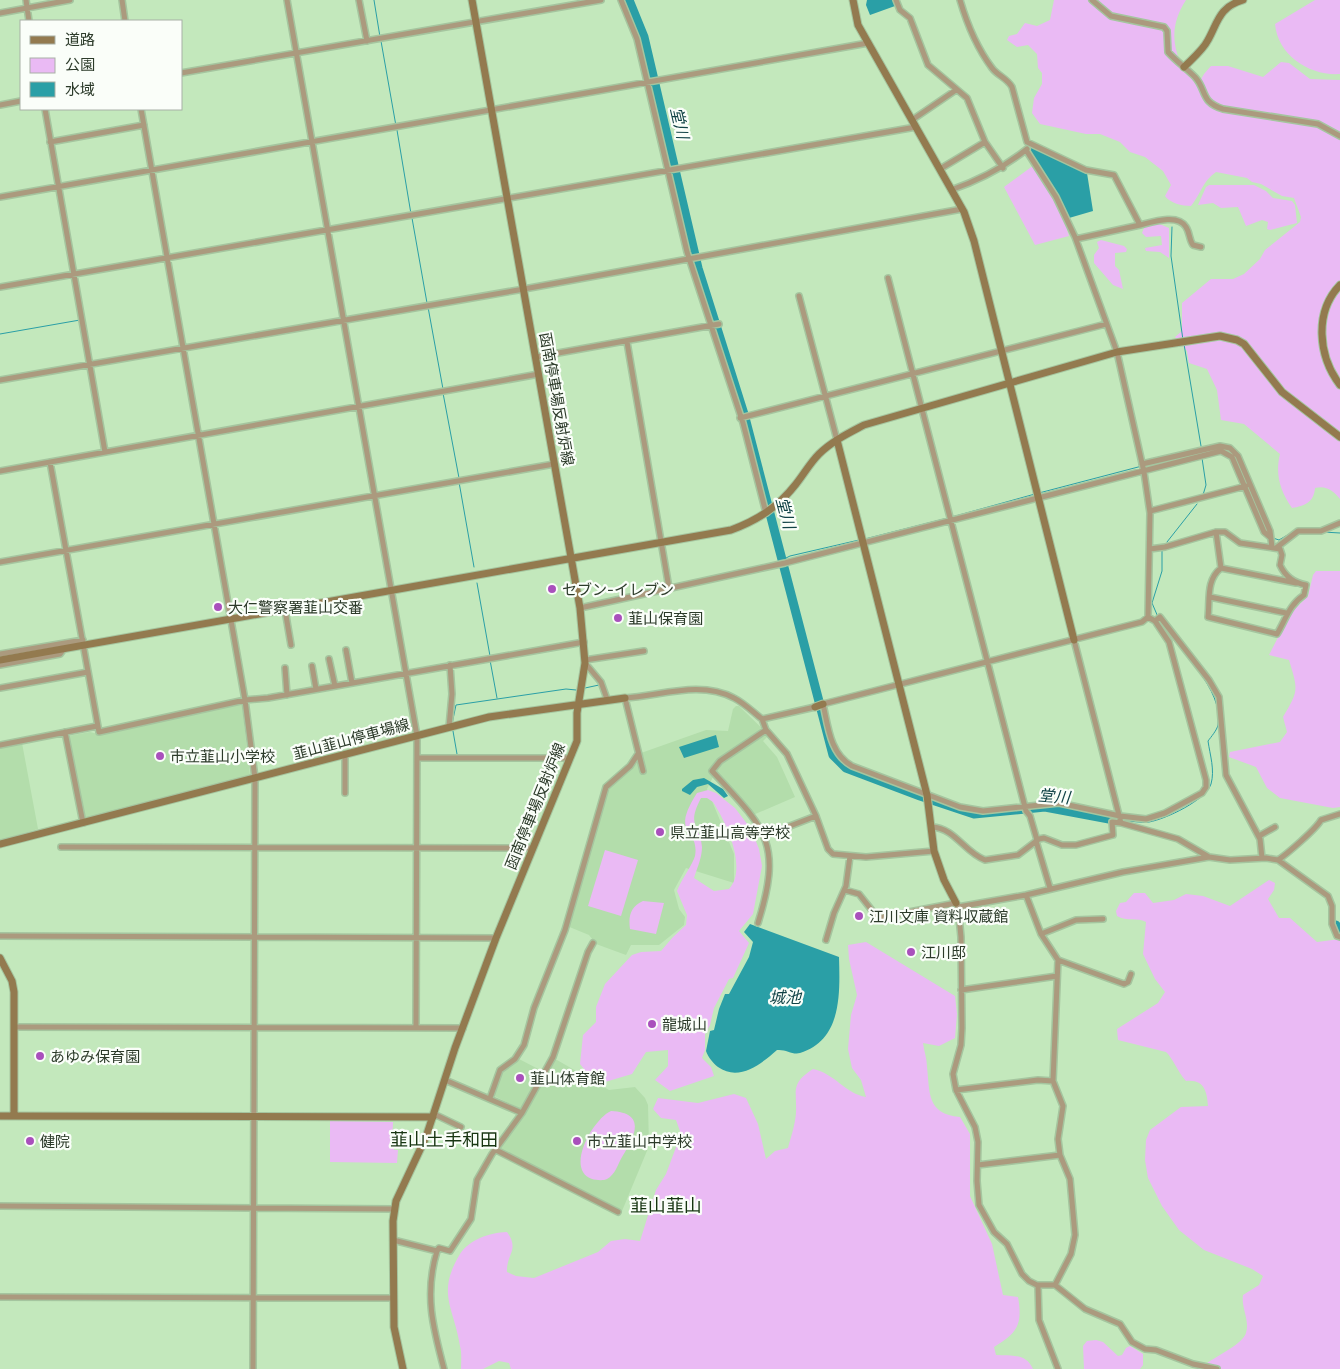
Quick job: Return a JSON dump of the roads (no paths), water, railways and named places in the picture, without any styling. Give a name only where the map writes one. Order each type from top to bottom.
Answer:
[{"type":"street","points":[[26,0],[29,20]]},
{"type":"street","points":[[0,13],[70,0]]},
{"type":"street","points":[[122,0],[126,20]]},
{"type":"street","points":[[287,0],[417,736],[416,1027]]},
{"type":"street","points":[[359,0],[367,41]]},
{"type":"street","name":"函南停車場反射炉線","points":[[403,1369],[395,1334],[394,1209],[433,1116],[462,1028],[496,938],[576,741],[585,661],[580,608],[472,0]]},
{"type":"street","points":[[182,73],[601,0]]},
{"type":"street","points":[[621,0],[634,28],[689,257],[740,418],[766,514]]},
{"type":"street","points":[[853,0],[858,25],[962,209],[974,241],[1120,819]]},
{"type":"street","points":[[960,0],[978,45],[994,70],[1009,82],[1012,87],[1024,138],[1030,145],[1086,170],[1114,175],[1140,225]]},
{"type":"street","points":[[1092,0],[1111,16],[1164,27],[1167,31],[1168,52],[1198,80],[1205,98],[1217,107],[1318,124],[1340,136]]},
{"type":"street","points":[[1184,67],[1208,40],[1216,20],[1228,8],[1243,0]]},
{"type":"street","points":[[896,1],[900,10],[910,18],[928,65],[969,102],[985,142],[1003,168]]},
{"type":"street","points":[[0,197],[868,43]]},
{"type":"street","points":[[912,120],[956,90]]},
{"type":"street","points":[[0,105],[20,101]]},
{"type":"street","points":[[45,110],[105,452]]},
{"type":"street","points":[[141,110],[246,700],[255,778],[253,1369]]},
{"type":"street","points":[[50,142],[144,125]]},
{"type":"street","points":[[0,287],[916,127]]},
{"type":"street","points":[[940,169],[985,142]]},
{"type":"street","points":[[951,190],[1003,168],[1030,145]]},
{"type":"street","points":[[1026,150],[1056,197],[1076,239],[1117,352],[1144,472],[1150,511],[1148,618]]},
{"type":"street","points":[[0,380],[524,289],[689,257],[962,209]]},
{"type":"street","points":[[1076,239],[1163,220],[1181,222],[1186,226],[1193,245],[1201,247]]},
{"type":"street","points":[[888,278],[1025,808],[1030,816],[1050,888]]},
{"type":"street","points":[[1340,285],[1324,311],[1320,324],[1331,370],[1340,385]]},
{"type":"street","points":[[799,296],[901,684],[929,804],[934,851],[944,880],[957,905],[961,938],[961,1046],[953,1074],[956,1090],[975,1127],[978,1142],[977,1181],[982,1211],[994,1232],[1007,1244],[1022,1274],[1029,1281],[1038,1285],[1055,1286],[1085,1309],[1120,1324],[1132,1342],[1193,1364],[1217,1369]]},
{"type":"street","points":[[536,357],[719,324]]},
{"type":"street","points":[[740,418],[1106,324]]},
{"type":"street","points":[[0,654],[84,643],[285,610],[571,558],[722,533],[745,525],[773,509],[796,484],[818,455],[837,440],[864,424],[1117,352],[1220,336],[1237,340],[1250,350],[1282,392],[1340,437]]},
{"type":"street","points":[[626,342],[669,588]]},
{"type":"street","points":[[0,471],[539,374]]},
{"type":"street","points":[[1142,464],[1221,448],[1234,451],[1248,486],[1270,531],[1274,548]]},
{"type":"street","points":[[580,608],[782,564],[1144,472],[1221,448]]},
{"type":"street","points":[[50,462],[99,732],[246,700],[287,695],[584,642]]},
{"type":"street","points":[[0,562],[554,464]]},
{"type":"street","points":[[1150,511],[1248,486]]},
{"type":"street","points":[[1274,548],[1294,533],[1321,531],[1340,523]]},
{"type":"street","points":[[1150,549],[1165,547],[1216,532],[1224,532],[1240,543],[1274,548],[1282,553],[1281,568],[1296,583]]},
{"type":"street","points":[[1216,532],[1221,568]]},
{"type":"street","points":[[1221,568],[1306,585],[1304,595],[1296,600],[1286,613],[1284,624],[1277,634],[1208,617],[1210,582],[1214,574],[1221,568]]},
{"type":"street","points":[[1210,597],[1286,613]]},
{"type":"street","points":[[285,610],[291,645]]},
{"type":"street","points":[[1155,621],[1160,617],[1219,697],[1226,775],[1259,836],[1262,858]]},
{"type":"street","points":[[762,719],[1074,640],[1142,622],[1148,618]]},
{"type":"street","points":[[932,827],[953,834],[962,846],[984,860],[1018,855],[1037,841],[1051,839],[1066,845],[1090,842],[1112,835],[1112,822],[1120,819],[1154,817],[1197,796],[1206,787],[1169,642],[1155,621],[1148,618]]},
{"type":"street","points":[[0,660],[63,650],[84,643]]},
{"type":"street","points":[[0,665],[60,654],[63,650]]},
{"type":"street","points":[[346,650],[352,683]]},
{"type":"street","points":[[607,699],[601,682],[585,661],[644,651]]},
{"type":"street","points":[[329,659],[335,686]]},
{"type":"street","points":[[449,727],[452,694],[450,665]]},
{"type":"street","points":[[312,666],[316,690]]},
{"type":"street","points":[[285,668],[287,695]]},
{"type":"street","points":[[0,688],[88,672]]},
{"type":"street","points":[[643,771],[625,698],[682,690],[720,692],[740,701],[762,719],[766,730],[787,754],[832,854],[892,856],[934,851]]},
{"type":"street","name":"韮山韮山停車場線","points":[[0,844],[489,716],[625,698]]},
{"type":"street","points":[[823,704],[832,743],[844,762],[927,795],[971,810],[1025,808],[1067,803],[1178,839],[1209,856],[1230,860],[1262,858],[1278,860],[1328,896],[1333,912],[1332,924],[1335,933],[1340,937]]},
{"type":"street","points":[[0,745],[97,726]]},
{"type":"street","points":[[758,923],[766,899],[770,854],[764,836],[743,804],[712,772],[720,761],[766,730]]},
{"type":"street","points":[[65,732],[83,823]]},
{"type":"street","points":[[490,1098],[500,1070],[515,1059],[524,1045],[536,1001],[565,930],[606,787],[630,766],[638,754]]},
{"type":"street","points":[[345,755],[345,793]]},
{"type":"street","points":[[417,758],[569,758]]},
{"type":"street","points":[[1278,860],[1288,854],[1300,840],[1317,828],[1320,820],[1340,814]]},
{"type":"street","points":[[764,836],[816,816]]},
{"type":"street","points":[[1259,836],[1275,827]]},
{"type":"street","points":[[61,847],[532,848]]},
{"type":"street","points":[[826,940],[834,913],[844,890],[850,856]]},
{"type":"street","points":[[844,890],[859,894],[878,918],[1026,895],[1050,888],[1209,856]]},
{"type":"street","points":[[1026,895],[1041,934],[1058,960],[1053,1081],[1063,1106],[1058,1140],[1060,1155],[1070,1180],[1075,1235],[1071,1254],[1055,1286]]},
{"type":"street","points":[[1041,934],[1076,920],[1103,918]]},
{"type":"street","points":[[0,936],[496,938]]},
{"type":"street","points":[[444,1369],[433,1332],[431,1312],[432,1268],[437,1251],[442,1248],[452,1250],[467,1229],[474,1207],[477,1180],[522,1112],[553,1057],[588,952],[593,943]]},
{"type":"street","points":[[0,958],[12,981],[14,992],[14,1116]]},
{"type":"street","points":[[1058,960],[1124,984],[1128,982],[1131,974]]},
{"type":"street","points":[[962,990],[1057,976]]},
{"type":"street","points":[[14,1027],[462,1028]]},
{"type":"street","points":[[445,1080],[522,1112]]},
{"type":"street","points":[[956,1090],[1038,1080],[1053,1081]]},
{"type":"street","points":[[0,1116],[433,1116],[461,1128]]},
{"type":"street","points":[[496,1150],[618,1212]]},
{"type":"street","points":[[978,1165],[1060,1155]]},
{"type":"street","points":[[0,1206],[394,1209]]},
{"type":"street","points":[[393,1240],[437,1251]]},
{"type":"street","points":[[1038,1285],[1039,1320],[1058,1369]]},
{"type":"street","points":[[0,1298],[394,1298]]},
{"type":"water","points":[[867,0],[894,0],[895,6],[870,15],[866,5]]},
{"type":"water","points":[[1032,147],[1087,173],[1093,211],[1069,218],[1029,150]]},
{"type":"water","points":[[716,735],[719,747],[684,758],[679,747]]},
{"type":"water","points":[[704,778],[723,789],[728,796],[724,798],[708,784],[697,787],[690,795],[682,791],[693,780]]},
{"type":"water","name":"城池","points":[[750,924],[839,957],[838,1000],[836,1014],[831,1027],[824,1038],[814,1047],[800,1053],[777,1050],[757,1065],[742,1072],[734,1073],[718,1067],[706,1051],[710,1031],[714,1030],[725,994],[729,994],[749,957],[753,942],[744,932]]},
{"type":"waterway","points":[[374,0],[380,37]]},
{"type":"waterway","name":"堂川","points":[[629,0],[644,37],[698,268],[744,414],[833,755],[846,768],[974,814],[1045,807],[1109,819]]},
{"type":"waterway","points":[[381,41],[396,126]]},
{"type":"waterway","points":[[397,130],[411,214]]},
{"type":"waterway","points":[[412,218],[427,303]]},
{"type":"waterway","points":[[1172,227],[1171,256],[1183,340]]},
{"type":"waterway","points":[[428,307],[443,389]]},
{"type":"waterway","points":[[0,334],[80,320]]},
{"type":"waterway","points":[[1184,344],[1201,446]]},
{"type":"waterway","points":[[443,393],[459,478]]},
{"type":"waterway","points":[[1187,456],[1207,451]]},
{"type":"waterway","points":[[1235,457],[1246,483]]},
{"type":"waterway","points":[[1202,458],[1206,485],[1203,495]]},
{"type":"waterway","points":[[1039,493],[1142,466]]},
{"type":"waterway","points":[[459,482],[474,567]]},
{"type":"waterway","points":[[1248,487],[1267,531]]},
{"type":"waterway","points":[[952,517],[1035,494]]},
{"type":"waterway","points":[[1167,542],[1197,504]]},
{"type":"waterway","points":[[865,539],[948,518]]},
{"type":"waterway","points":[[1323,532],[1340,533]]},
{"type":"waterway","points":[[1273,538],[1279,540],[1291,533]]},
{"type":"waterway","points":[[782,560],[790,556],[859,540]]},
{"type":"waterway","points":[[1158,617],[1152,603],[1162,571],[1162,550]]},
{"type":"waterway","points":[[477,583],[490,656]]},
{"type":"waterway","points":[[1122,820],[1149,822],[1165,817],[1194,802],[1208,790],[1211,784],[1212,768],[1208,741],[1218,725],[1218,711],[1208,685],[1163,625]]},
{"type":"waterway","points":[[490,660],[497,698]]},
{"type":"waterway","points":[[585,688],[599,685]]},
{"type":"waterway","points":[[452,724],[456,705],[566,689],[576,690]]},
{"type":"waterway","points":[[453,731],[457,754]]},
{"type":"waterway","name":"堂川","points":[[1109,819],[1118,820]]},
{"type":"waterway","name":"堂川","points":[[1336,925],[1340,932]]},
{"type":"place","name":"セブン-イレブン","points":[[552,589]]},
{"type":"place","name":"大仁警察署韮山交番","points":[[218,607]]},
{"type":"place","name":"韮山保育園","points":[[618,618]]},
{"type":"place","name":"市立韮山小学校","points":[[160,756]]},
{"type":"place","name":"県立韮山高等学校","points":[[660,832]]},
{"type":"place","name":"江川文庫 資料収蔵館","points":[[859,916]]},
{"type":"place","name":"江川邸","points":[[911,952]]},
{"type":"place","name":"龍城山","points":[[652,1024]]},
{"type":"place","name":"あゆみ保育園","points":[[40,1056]]},
{"type":"place","name":"韮山体育館","points":[[520,1078]]},
{"type":"place","name":"健院","points":[[30,1141]]},
{"type":"place","name":"市立韮山中学校","points":[[577,1141]]},
{"type":"district","name":"韮山土手和田","points":[[444,1139]]},
{"type":"district","name":"韮山韮山","points":[[666,1205]]}]
